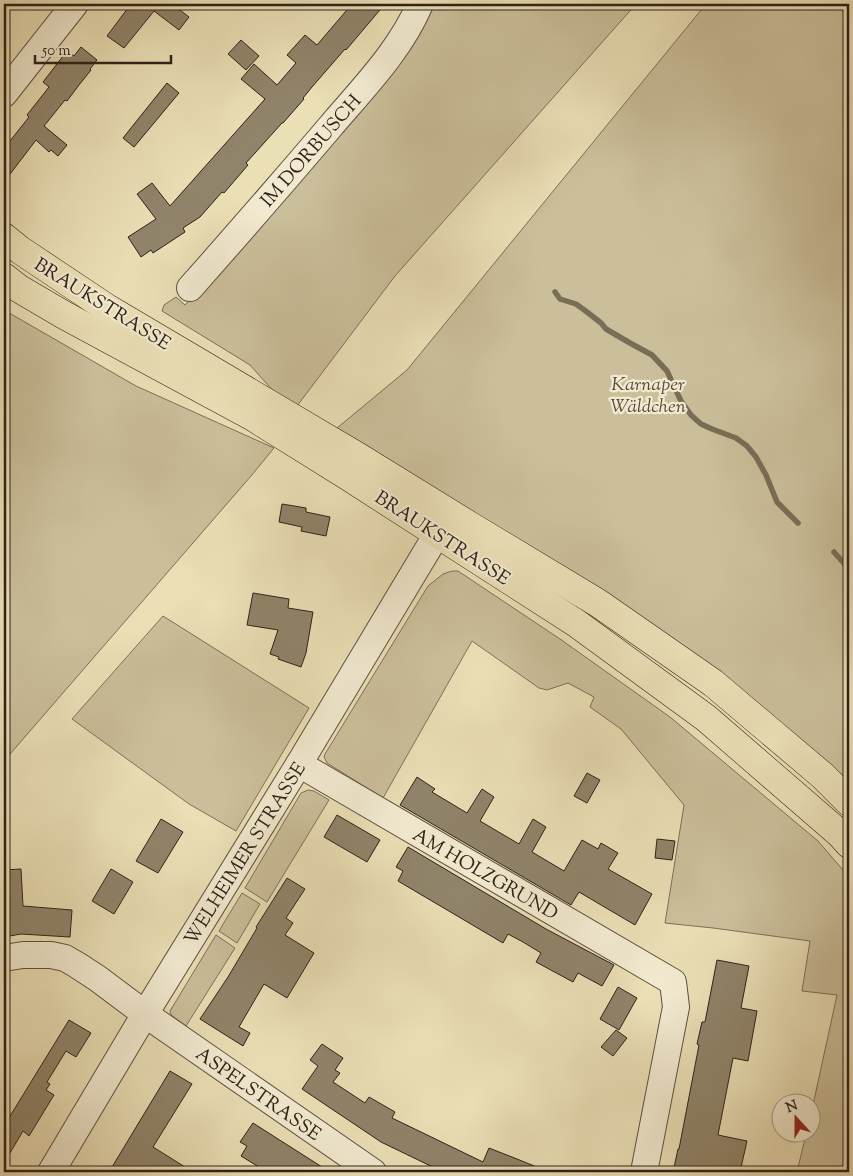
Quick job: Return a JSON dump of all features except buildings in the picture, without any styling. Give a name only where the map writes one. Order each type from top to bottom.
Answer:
[{"type":"main road","name":"BRAUKSTRASSE","points":[[4,237],[20,250],[107,308],[357,456],[598,603],[713,683],[823,776],[849,802]]},
{"type":"main road","name":"BRAUKSTRASSE","points":[[4,277],[18,288],[64,315],[253,417],[576,623],[706,718],[840,834],[849,844]]},
{"type":"street","points":[[4,94],[75,4]]},
{"type":"street","name":"IM DORBUSCH","points":[[190,288],[387,60],[414,18],[420,4]]},
{"type":"street","name":"WELHEIMER STRASSE","points":[[51,1172],[437,534]]},
{"type":"street","name":"AM HOLZGRUND","points":[[299,764],[673,982],[676,1007],[644,1172]]},
{"type":"street","name":"ASPELSTRASSE","points":[[4,958],[51,954],[65,958],[97,978],[373,1172]]},
{"type":"green space","points":[[431,4],[636,4],[395,276],[297,406],[275,393],[250,365],[162,311],[164,305],[176,297],[185,305],[231,258]]},
{"type":"green space","name":"Karnaper Wäldchen","points":[[706,4],[849,4],[849,800],[719,685],[325,438],[407,370]]},
{"type":"green space","points":[[4,310],[136,386],[274,448],[4,761]]},
{"type":"green space","points":[[458,571],[560,639],[670,717],[818,841],[849,877],[849,1172],[797,1172],[804,1144],[820,1144],[820,1094],[815,1094],[837,995],[802,991],[810,941],[665,923],[684,805],[621,729],[590,707],[594,697],[568,683],[547,690],[539,688],[472,641],[383,798],[327,763],[324,757],[325,754],[428,586],[443,574]]},
{"type":"green space","points":[[163,616],[309,708],[236,831],[189,804],[72,719]]},
{"type":"green space","points":[[308,790],[314,791],[329,800],[267,902],[245,888],[301,793]]},
{"type":"green space","points":[[242,893],[260,904],[237,943],[219,931]]},
{"type":"green space","points":[[216,935],[235,948],[186,1026],[171,1015],[170,1011]]},
{"type":"waterway","points":[[555,292],[560,299],[576,304],[606,329],[652,355],[667,371],[681,401],[691,415],[701,424],[736,438],[747,446],[766,475],[777,502],[798,523]]},
{"type":"waterway","points":[[834,552],[849,569]]}]
